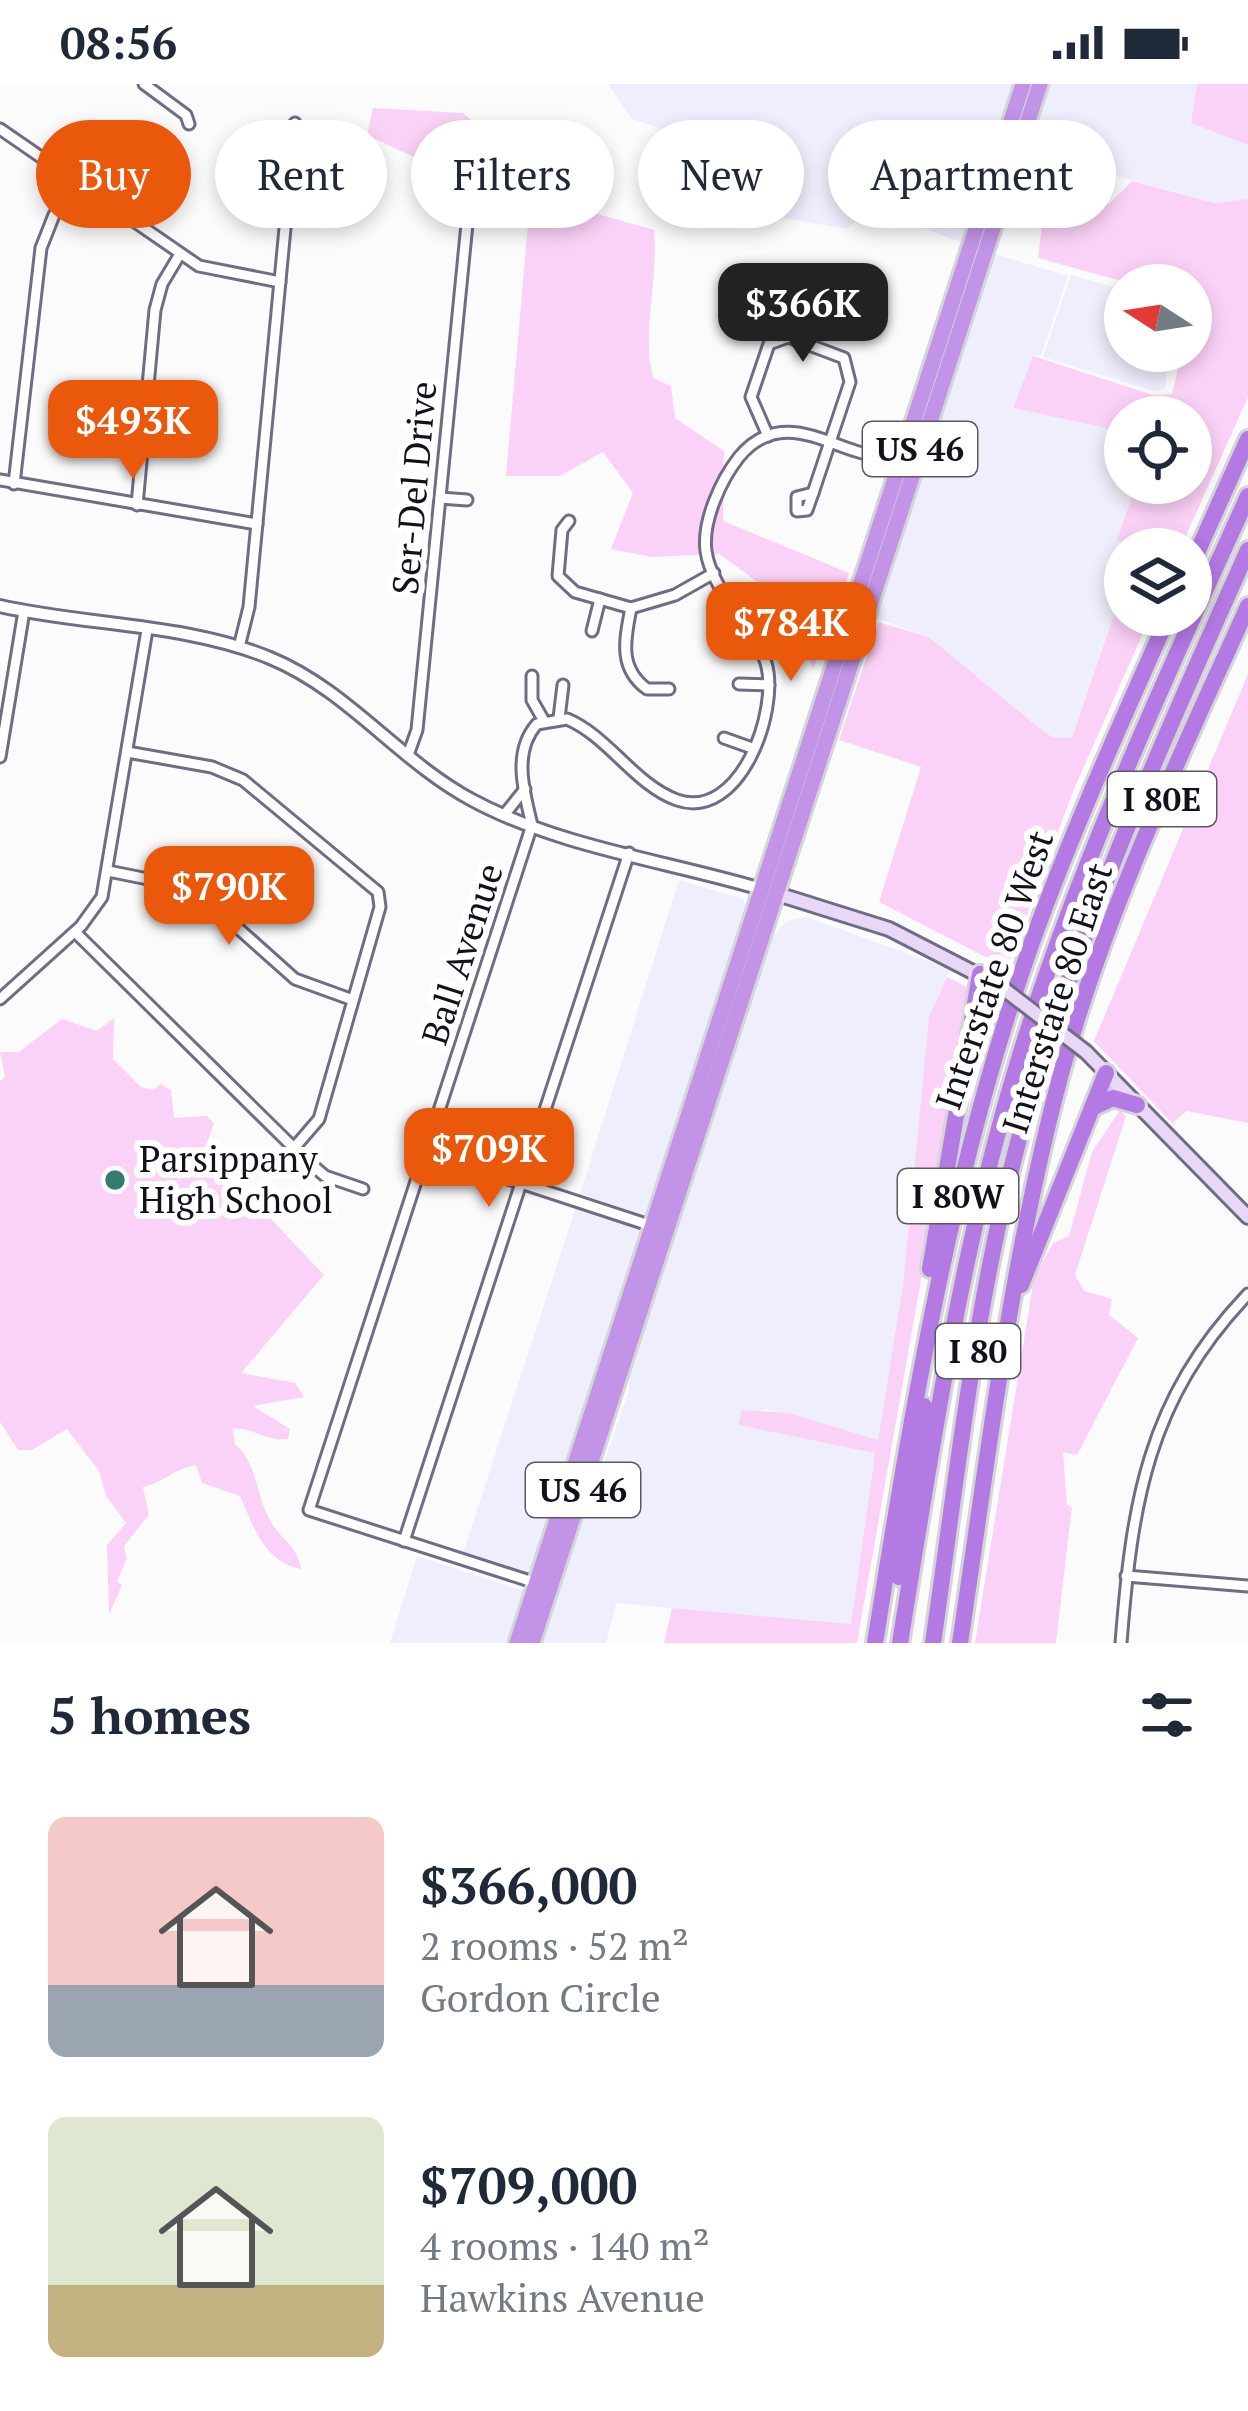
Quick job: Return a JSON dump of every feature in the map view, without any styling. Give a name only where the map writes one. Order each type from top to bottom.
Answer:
[{"type":"highway","name":"US 46","points":[[532,1643],[890,494],[1023,84]]},
{"type":"highway","name":"US 46","points":[[517,1643],[652,1226],[1040,84]]},
{"type":"highway","points":[[1208,528],[1248,440]]},
{"type":"highway","name":"I 80","points":[[900,1643],[955,1309],[1017,1064],[1097,837],[1248,496]]},
{"type":"highway","name":"I 80","points":[[933,1643],[989,1279],[1022,1127],[1116,853],[1248,550]]},
{"type":"highway","name":"Interstate 80 East","points":[[960,1643],[1031,1187],[1077,1022],[1156,812],[1248,606]]},
{"type":"highway","name":"Interstate 80 West","points":[[874,1643],[924,1347],[999,1047],[1063,862],[1160,636]]},
{"type":"highway","points":[[924,1347],[921,1321],[980,974]]},
{"type":"highway","points":[[890,1643],[935,1337],[999,1047]]},
{"type":"highway","points":[[1006,1332],[1106,1072]]},
{"type":"highway","points":[[1096,1106],[1113,1098],[1137,1105]]},
{"type":"main road","points":[[769,892],[880,925],[1000,986],[1086,1052],[1248,1217]]},
{"type":"street","points":[[144,84],[188,120]]},
{"type":"street","points":[[0,130],[36,156]]},
{"type":"street","points":[[14,484],[41,248],[49,228]]},
{"type":"street","points":[[141,228],[220,274],[280,282]]},
{"type":"street","points":[[239,647],[285,228]]},
{"type":"street","name":"Ser-Del Drive","points":[[408,755],[417,730],[467,228]]},
{"type":"street","points":[[137,505],[155,310],[162,284],[180,254]]},
{"type":"street","points":[[768,436],[751,392],[766,348],[788,337],[830,350],[849,367],[850,382],[813,493]]},
{"type":"street","points":[[532,825],[524,789],[524,746],[544,721],[560,718],[581,725],[663,794],[682,802],[713,801],[730,791],[752,748],[769,685],[760,648],[714,573],[706,541],[716,501],[739,458],[768,436],[802,433],[874,454],[894,454],[907,442]]},
{"type":"street","points":[[874,454],[888,469],[890,494]]},
{"type":"street","points":[[0,480],[256,524]]},
{"type":"street","points":[[440,498],[467,500]]},
{"type":"street","points":[[569,521],[562,530],[558,576],[575,592],[631,608],[660,602],[714,573]]},
{"type":"street","points":[[592,631],[599,599]]},
{"type":"street","points":[[0,606],[239,647],[315,681],[450,787],[504,814],[769,892]]},
{"type":"street","points":[[631,608],[625,644],[631,672],[647,689],[669,689]]},
{"type":"street","points":[[0,758],[24,611]]},
{"type":"street","points":[[0,999],[98,907],[147,630]]},
{"type":"street","points":[[532,676],[532,700],[544,721]]},
{"type":"street","points":[[739,684],[769,685]]},
{"type":"street","points":[[560,718],[563,685]]},
{"type":"street","points":[[724,738],[752,748]]},
{"type":"street","points":[[127,752],[212,767],[243,781],[376,888],[380,907],[319,1119],[294,1148]]},
{"type":"street","points":[[504,814],[524,789]]},
{"type":"street","name":"Ball Avenue","points":[[404,1541],[309,1510],[532,825]]},
{"type":"street","points":[[536,1583],[404,1541],[629,853]]},
{"type":"street","points":[[108,871],[193,888],[295,979],[353,1000]]},
{"type":"street","points":[[75,932],[325,1176],[363,1189]]},
{"type":"street","points":[[426,1152],[652,1226]]},
{"type":"street","points":[[1121,1643],[1137,1491],[1199,1348],[1248,1294]]},
{"type":"street","points":[[1126,1576],[1248,1586]]},
{"type":"shaded area","points":[[608,84],[1013,84],[1001,120],[828,120],[828,226],[804,221],[804,120],[632,119]]},
{"type":"shaded area","points":[[1045,84],[1197,84],[1192,123],[1248,145],[1248,199],[1215,203],[1116,176],[1116,120],[1034,120]]},
{"type":"shaded area","points":[[1197,84],[1248,84],[1248,145],[1191,123]]},
{"type":"shaded area","points":[[373,108],[463,113],[471,120],[411,120],[411,156],[387,144],[387,120],[370,120]]},
{"type":"shaded area","points":[[1132,181],[1215,203],[1248,199],[1248,397],[1212,477],[1212,396],[1104,396],[1104,428],[1013,408],[1033,356],[1153,395],[1172,394],[1177,372],[1212,372],[1212,264],[1104,264],[1104,276],[1038,258],[1042,228],[1116,228],[1116,197]]},
{"type":"shaded area","points":[[614,219],[654,230],[649,342],[653,378],[671,386],[675,418],[724,451],[723,521],[849,573],[813,669],[787,603],[719,554],[652,557],[611,549],[633,493],[603,452],[560,476],[506,476],[528,228],[614,228]]},
{"type":"shaded area","points":[[923,228],[967,228],[962,243]]},
{"type":"shaded area","points":[[991,253],[1068,276],[1041,355],[1033,356],[1013,408],[1104,428],[1104,504],[1129,504],[1121,528],[1104,528],[1107,636],[1072,738],[1052,737],[929,637],[877,618]]},
{"type":"shaded area","points":[[1071,275],[1104,284],[1104,372],[1167,372],[1165,388],[1154,391],[1043,357]]},
{"type":"shaded area","points":[[1129,504],[1200,504],[1189,528],[1121,528]]},
{"type":"shaded area","points":[[878,622],[929,637],[1052,737],[1072,738],[1107,636],[1142,636],[1074,789],[1007,968],[879,902],[921,767],[839,740]]},
{"type":"shaded area","points":[[1248,674],[1248,1123],[1187,1111],[1172,1123],[1094,1041]]},
{"type":"shaded area","points":[[679,880],[743,899],[747,910],[649,1217],[580,1194]]},
{"type":"shaded area","points":[[806,917],[950,969],[929,1016],[903,1285],[878,1440],[765,1409],[738,1425],[875,1452],[851,1624],[616,1603],[606,1643],[540,1643],[629,1391],[629,1371],[771,938],[787,921]]},
{"type":"shaded area","points":[[947,977],[972,990],[857,1643],[664,1643],[672,1608],[851,1624],[875,1453],[738,1425],[742,1410],[788,1413],[878,1440],[903,1285],[929,1016]]},
{"type":"shaded area","name":"Parsippany High School","points":[[114,1018],[113,1059],[141,1087],[154,1090],[160,1084],[171,1090],[174,1118],[207,1116],[214,1123],[205,1149],[324,1275],[241,1373],[295,1383],[304,1397],[253,1406],[290,1429],[288,1439],[233,1428],[235,1444],[248,1462],[266,1512],[301,1569],[269,1551],[240,1496],[202,1483],[196,1465],[143,1487],[149,1515],[124,1546],[127,1558],[117,1581],[122,1585],[109,1615],[107,1545],[126,1523],[106,1496],[99,1471],[67,1429],[32,1450],[18,1450],[0,1422],[0,1081],[5,1077],[0,1052],[19,1052],[62,1019],[97,1031]]},
{"type":"shaded area","points":[[1120,1110],[1126,1116],[1075,1275],[1084,1291],[1112,1299],[1109,1315],[1138,1338],[1077,1455],[1063,1452],[1067,1505],[1072,1507],[1056,1643],[975,1643],[1034,1278],[1053,1243],[1069,1236],[1092,1152]]},
{"type":"shaded area","points":[[576,1207],[645,1229],[531,1576],[463,1553]]},
{"type":"shaded area","points":[[417,1556],[524,1591],[506,1643],[390,1643]]},
{"type":"place","name":"Parsippany High School","points":[[115,1180]]}]
